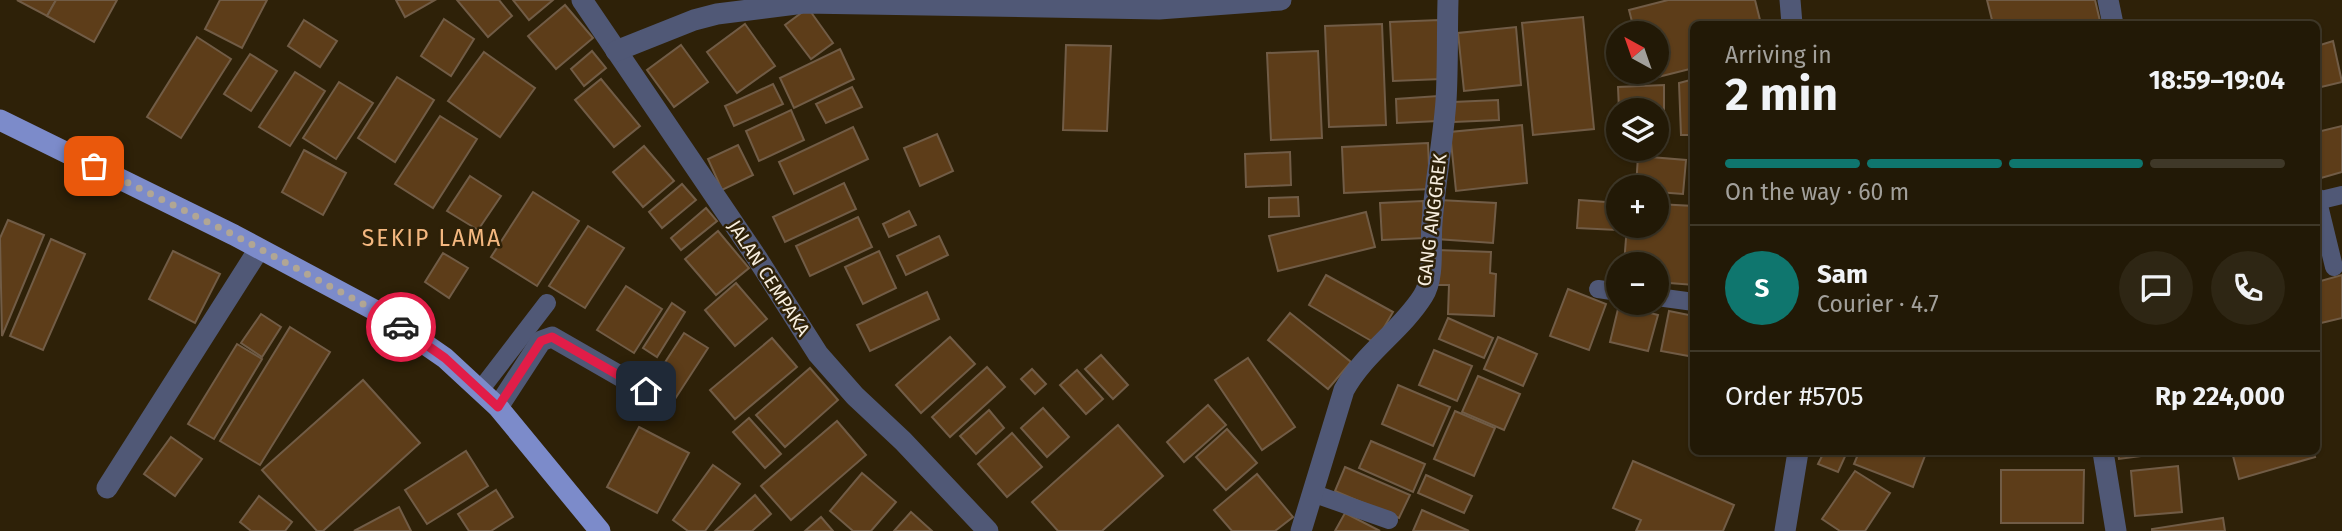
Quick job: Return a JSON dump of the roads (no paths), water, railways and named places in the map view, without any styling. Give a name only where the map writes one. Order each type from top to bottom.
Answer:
[{"type":"main road","points":[[0,120],[260,249],[380,313],[445,358],[481,389],[600,531]]},
{"type":"street","name":"JALAN CEMPAKA","points":[[582,0],[757,258],[818,354],[855,396],[903,441],[988,531]]},
{"type":"street","points":[[616,51],[694,20],[717,14],[804,3],[1159,4],[1281,0]]},
{"type":"street","name":"GANG ANGGREK","points":[[1301,531],[1344,390],[1364,362],[1424,295],[1429,279],[1432,222],[1446,102],[1448,0]]},
{"type":"street","points":[[1790,0],[1792,21]]},
{"type":"street","points":[[2108,0],[2112,21]]},
{"type":"street","points":[[107,488],[260,249]]},
{"type":"street","points":[[498,407],[521,376],[534,336],[552,337],[646,391]]},
{"type":"street","points":[[1785,531],[1798,455]]},
{"type":"street","points":[[2103,455],[2116,531]]},
{"type":"lane","points":[[2320,199],[2342,195]]},
{"type":"lane","points":[[2320,215],[2331,268]]},
{"type":"lane","points":[[1598,289],[1606,290]]},
{"type":"lane","points":[[1669,299],[1690,301]]},
{"type":"lane","points":[[481,389],[501,363],[534,336],[547,303]]},
{"type":"lane","points":[[1312,493],[1389,520]]},
{"type":"district","name":"SEKIP LAMA","points":[[432,238]]}]
